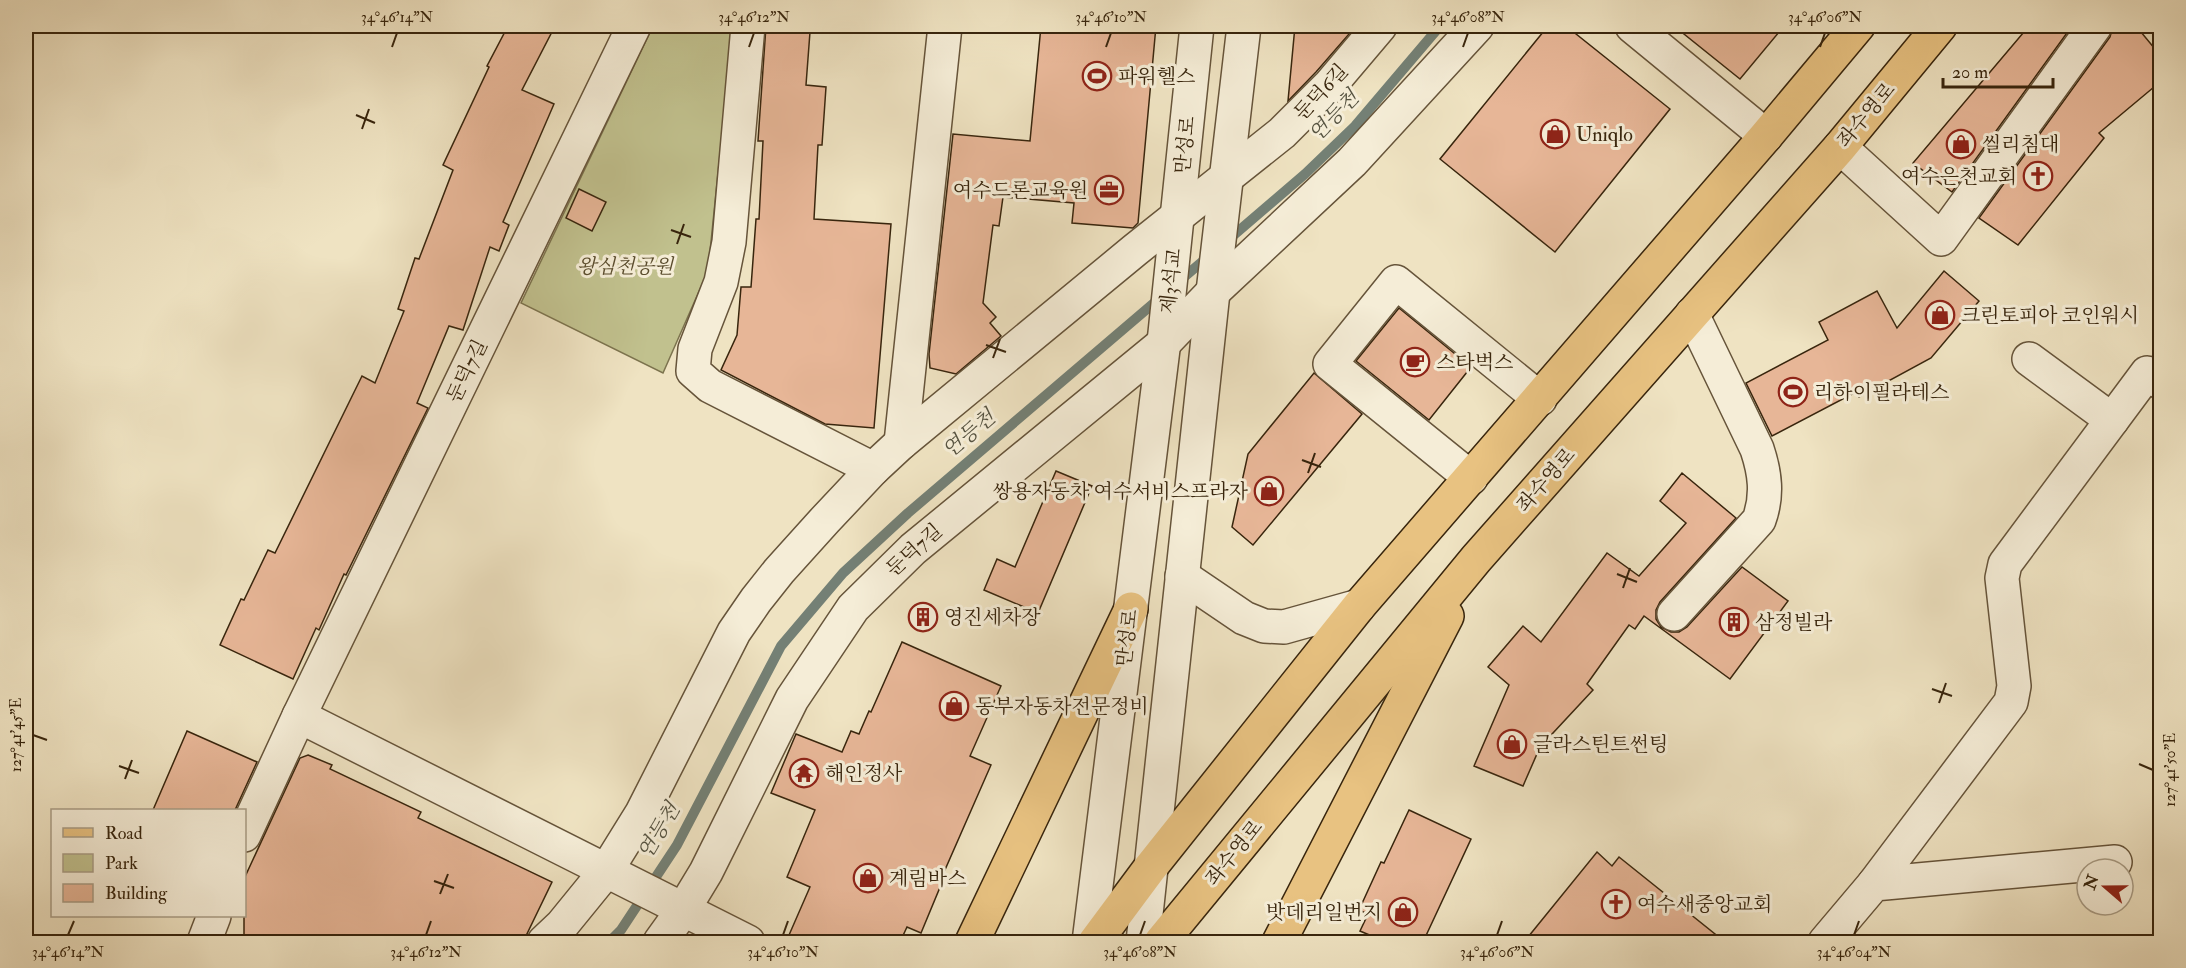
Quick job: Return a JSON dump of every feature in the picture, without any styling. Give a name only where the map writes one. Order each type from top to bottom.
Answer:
[{"type":"main road","points":[[1095,942],[1150,868],[1359,606],[1540,399],[1585,343],[1766,136],[1858,26]]},
{"type":"main road","name":"좌수영로","points":[[1161,942],[1476,559],[1840,147],[1940,26]]},
{"type":"main road","points":[[1279,942],[1476,559]]},
{"type":"main road","points":[[972,942],[1131,609]]},
{"type":"street","name":"둔덕7길","points":[[246,831],[299,716],[634,26]]},
{"type":"street","points":[[748,26],[729,242],[721,282],[695,349],[693,371],[710,386],[873,469]]},
{"type":"street","points":[[901,443],[945,26]]},
{"type":"street","name":"만성로","points":[[1177,222],[1197,26]]},
{"type":"street","points":[[1143,942],[1214,280],[1244,26]]},
{"type":"street","name":"둔덕6길","points":[[1228,176],[1290,125],[1330,85],[1380,26]]},
{"type":"street","name":"둔덕7길","points":[[660,942],[706,872],[792,699],[853,608],[913,549],[1164,338],[1214,280],[1352,162],[1478,26]]},
{"type":"street","points":[[1632,26],[1766,136]]},
{"type":"street","points":[[1840,147],[1941,239],[2095,26]]},
{"type":"street","points":[[544,942],[562,925],[606,871],[642,813],[734,633],[779,571],[873,469],[901,443],[1177,222],[1228,176]]},
{"type":"street","name":"제3석교","points":[[1164,338],[1177,222]]},
{"type":"street","points":[[1471,478],[1330,364],[1396,282],[1540,399]]},
{"type":"street","points":[[1674,614],[1759,520],[1765,488],[1763,467],[1757,449],[1692,314]]},
{"type":"street","name":"만성로","points":[[1089,942],[1164,338]]},
{"type":"street","points":[[2029,359],[2112,420]]},
{"type":"street","points":[[1825,942],[1874,884],[2011,702],[2014,686],[2002,578],[2003,568],[2147,373],[2160,382]]},
{"type":"street","points":[[1182,576],[1244,618],[1264,626],[1284,627],[1359,606]]},
{"type":"street","points":[[299,716],[748,942]]},
{"type":"street","points":[[1874,884],[2075,866]]},
{"type":"street","points":[[204,942],[213,917]]},
{"type":"green space","name":"왕심천공원","points":[[653,26],[733,26],[708,271],[663,373],[521,303]]},
{"type":"building","points":[[508,26],[555,26],[522,90],[554,104],[503,222],[509,225],[499,251],[490,247],[463,330],[449,326],[417,403],[428,408],[346,575],[344,574],[319,630],[316,628],[293,679],[220,645],[241,599],[244,600],[268,550],[275,553],[362,376],[375,383],[404,311],[398,309],[415,258],[419,259],[453,170],[443,165],[489,67],[487,66]]},
{"type":"building","points":[[766,26],[805,26],[804,31],[810,32],[806,85],[826,87],[822,145],[818,145],[814,219],[891,224],[874,428],[825,424],[721,370],[737,335],[741,287],[751,287],[756,219],[759,219],[763,141],[758,141]]},
{"type":"building","points":[[1041,26],[1156,26],[1138,223],[1133,228],[1072,223],[1074,203],[1003,197],[999,226],[993,225],[983,303],[996,317],[990,323],[1001,336],[956,374],[930,368],[929,354],[953,134],[1030,141]]},
{"type":"building","points":[[1295,26],[1356,26],[1288,101]]},
{"type":"building","name":"Uniqlo","points":[[1548,26],[1566,26],[1670,109],[1555,252],[1440,159]]},
{"type":"building","points":[[1674,26],[1784,26],[1740,79]]},
{"type":"building","points":[[2029,26],[2072,26],[1952,192],[1913,163]]},
{"type":"building","points":[[2113,26],[2136,26],[2160,55],[2160,82],[2099,133],[2104,138],[2018,245],[1979,218],[2110,37]]},
{"type":"building","points":[[579,189],[606,202],[592,231],[566,218]]},
{"type":"building","points":[[1944,271],[1979,301],[1931,358],[1859,397],[1856,392],[1772,436],[1746,383],[1828,340],[1819,322],[1877,291],[1897,328]]},
{"type":"building","name":"스타벅스","points":[[1399,308],[1471,367],[1429,420],[1356,361]]},
{"type":"building","name":"쌍용자동차 여수서비스프라자","points":[[1314,373],[1362,414],[1253,545],[1232,527],[1248,454]]},
{"type":"building","points":[[1056,471],[1092,486],[1038,613],[984,590],[997,559],[1015,567]]},
{"type":"building","points":[[1682,473],[1736,518],[1660,602],[1656,610],[1656,619],[1661,627],[1671,632],[1679,632],[1687,627],[1742,567],[1788,601],[1730,679],[1644,616],[1635,629],[1629,625],[1587,684],[1593,690],[1540,747],[1523,786],[1474,766],[1509,685],[1488,667],[1523,626],[1541,642],[1607,553],[1639,576],[1686,523],[1660,501]]},
{"type":"building","points":[[902,642],[1001,686],[970,756],[991,765],[941,879],[943,880],[921,933],[907,927],[900,942],[786,942],[810,887],[787,877],[815,810],[771,793],[796,734],[842,752],[851,731],[859,734]]},
{"type":"building","points":[[187,731],[257,762],[235,809],[153,809]]},
{"type":"building","points":[[308,755],[332,765],[330,769],[421,812],[418,818],[552,882],[523,942],[244,942],[246,875],[300,758]]},
{"type":"building","points":[[1409,810],[1471,839],[1423,942],[1386,942],[1360,931],[1368,914],[1359,910]]},
{"type":"building","name":"여수새중앙교회","points":[[1597,852],[1612,866],[1619,857],[1725,942],[1524,942]]},
{"type":"waterway","name":"연등천","points":[[1228,240],[1305,174],[1355,126],[1440,26]]},
{"type":"waterway","name":"연등천","points":[[1177,283],[1209,256]]},
{"type":"waterway","name":"연등천","points":[[609,942],[621,930],[677,845],[781,646],[843,573],[908,513],[1161,297]]},
{"type":"place","name":"파워헬스","points":[[1097,76]]},
{"type":"place","name":"Uniqlo","points":[[1555,134]]},
{"type":"place","name":"씰리침대","points":[[1961,144]]},
{"type":"place","name":"여수은천교회","points":[[2038,176]]},
{"type":"place","name":"여수드론교육원","points":[[1109,190]]},
{"type":"place","name":"크린토피아 코인워시","points":[[1940,315]]},
{"type":"place","name":"스타벅스","points":[[1415,362]]},
{"type":"place","name":"리하이필라테스","points":[[1793,392]]},
{"type":"place","name":"쌍용자동차 여수서비스프라자","points":[[1269,491]]},
{"type":"place","name":"영진세차장","points":[[923,617]]},
{"type":"place","name":"삼정빌라","points":[[1734,622]]},
{"type":"place","name":"동부자동차전문정비","points":[[954,706]]},
{"type":"place","name":"글라스틴트썬팅","points":[[1512,744]]},
{"type":"place","name":"해인정사","points":[[804,773]]},
{"type":"place","name":"계림바스","points":[[868,878]]},
{"type":"place","name":"여수새중앙교회","points":[[1616,904]]},
{"type":"place","name":"밧데리일번지","points":[[1403,912]]}]
